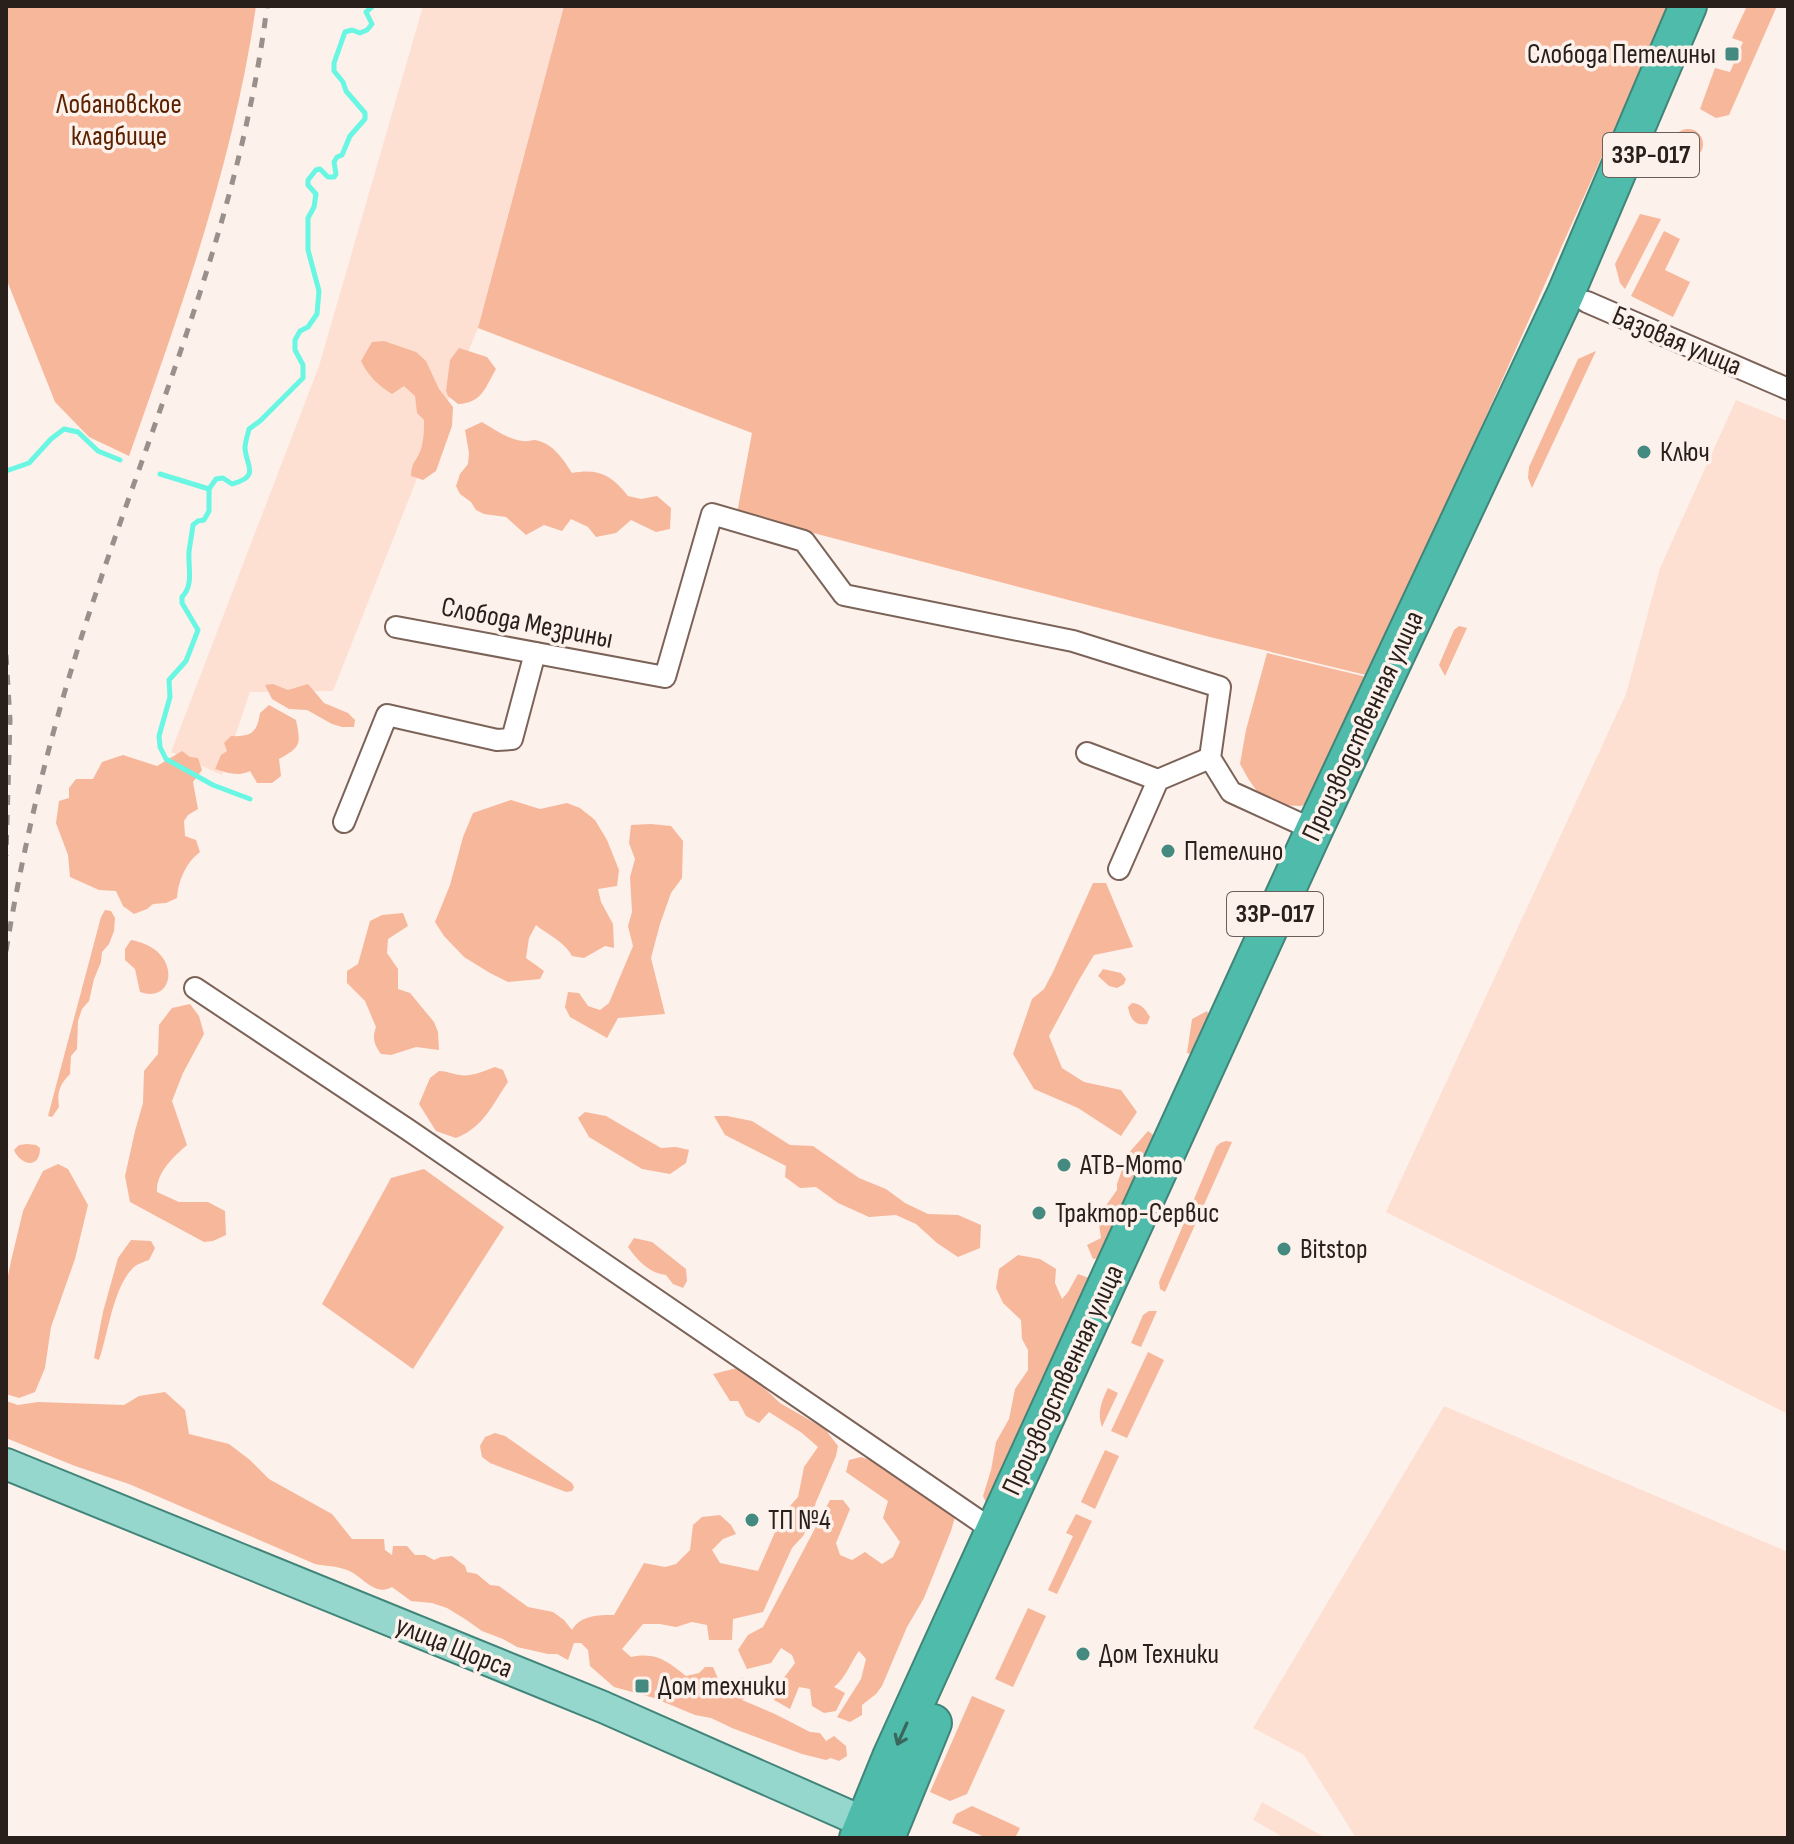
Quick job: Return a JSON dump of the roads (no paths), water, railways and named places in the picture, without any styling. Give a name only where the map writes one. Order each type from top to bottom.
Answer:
[{"type":"highway","name":"Производственная улица","points":[[879,1834],[897,1743],[1314,830],[1577,298],[1688,6]]},
{"type":"highway","name":"Производственная улица","points":[[879,1834],[950,1684],[1577,298],[1713,6]]},
{"type":"main road","name":"улица Щорса","points":[[6,1464],[603,1707],[879,1834]]},
{"type":"street","name":"Базовая улица","points":[[1577,298],[1788,389]]},
{"type":"street","name":"Слобода Мезрины","points":[[396,627],[665,677],[712,514],[804,541],[844,595],[1073,641],[1220,687],[1210,758]]},
{"type":"street","points":[[344,822],[387,715],[497,740],[512,739],[535,653]]},
{"type":"street","points":[[1087,753],[1158,780]]},
{"type":"street","points":[[1119,869],[1158,780],[1210,758],[1231,792],[1314,830]]},
{"type":"street","points":[[195,988],[407,1129],[994,1531]]},
{"type":"waterway","points":[[250,799],[213,785],[166,759],[159,736],[170,697],[169,680],[186,661],[198,630],[182,603],[189,582],[193,525],[204,520],[209,511],[209,489],[216,479],[223,478],[232,484],[249,474],[245,448],[249,429],[303,378],[303,365],[295,350],[295,340],[317,314],[319,291],[308,250],[308,218],[316,194],[308,185],[308,180],[320,169],[328,177],[334,177],[334,162],[365,119],[365,113],[334,71],[334,63],[345,32],[352,30],[360,33],[372,24],[366,12],[373,6]]},
{"type":"waterway","points":[[6,471],[29,463],[64,429],[78,432],[98,451],[120,460]]},
{"type":"waterway","points":[[160,474],[209,489]]},
{"type":"railway","points":[[6,951],[33,815],[68,681],[219,230],[255,82],[267,6]]},
{"type":"railway","points":[[6,655],[10,720],[6,856]]},
{"type":"place","name":"Слобода Петелины","points":[[1732,54]]},
{"type":"place","name":"Ключ","points":[[1644,452]]},
{"type":"place","name":"Петелино","points":[[1168,851]]},
{"type":"place","name":"АТВ-Мото","points":[[1064,1165]]},
{"type":"place","name":"Трактор-Сервис","points":[[1039,1213]]},
{"type":"place","name":"Bitstop","points":[[1284,1249]]},
{"type":"place","name":"ТП №4","points":[[752,1520]]},
{"type":"place","name":"Дом Техники","points":[[1083,1654]]},
{"type":"place","name":"Дом техники","points":[[642,1686]]},
{"type":"park label","name":"Лобановское кладбище","points":[[119,120]]}]
